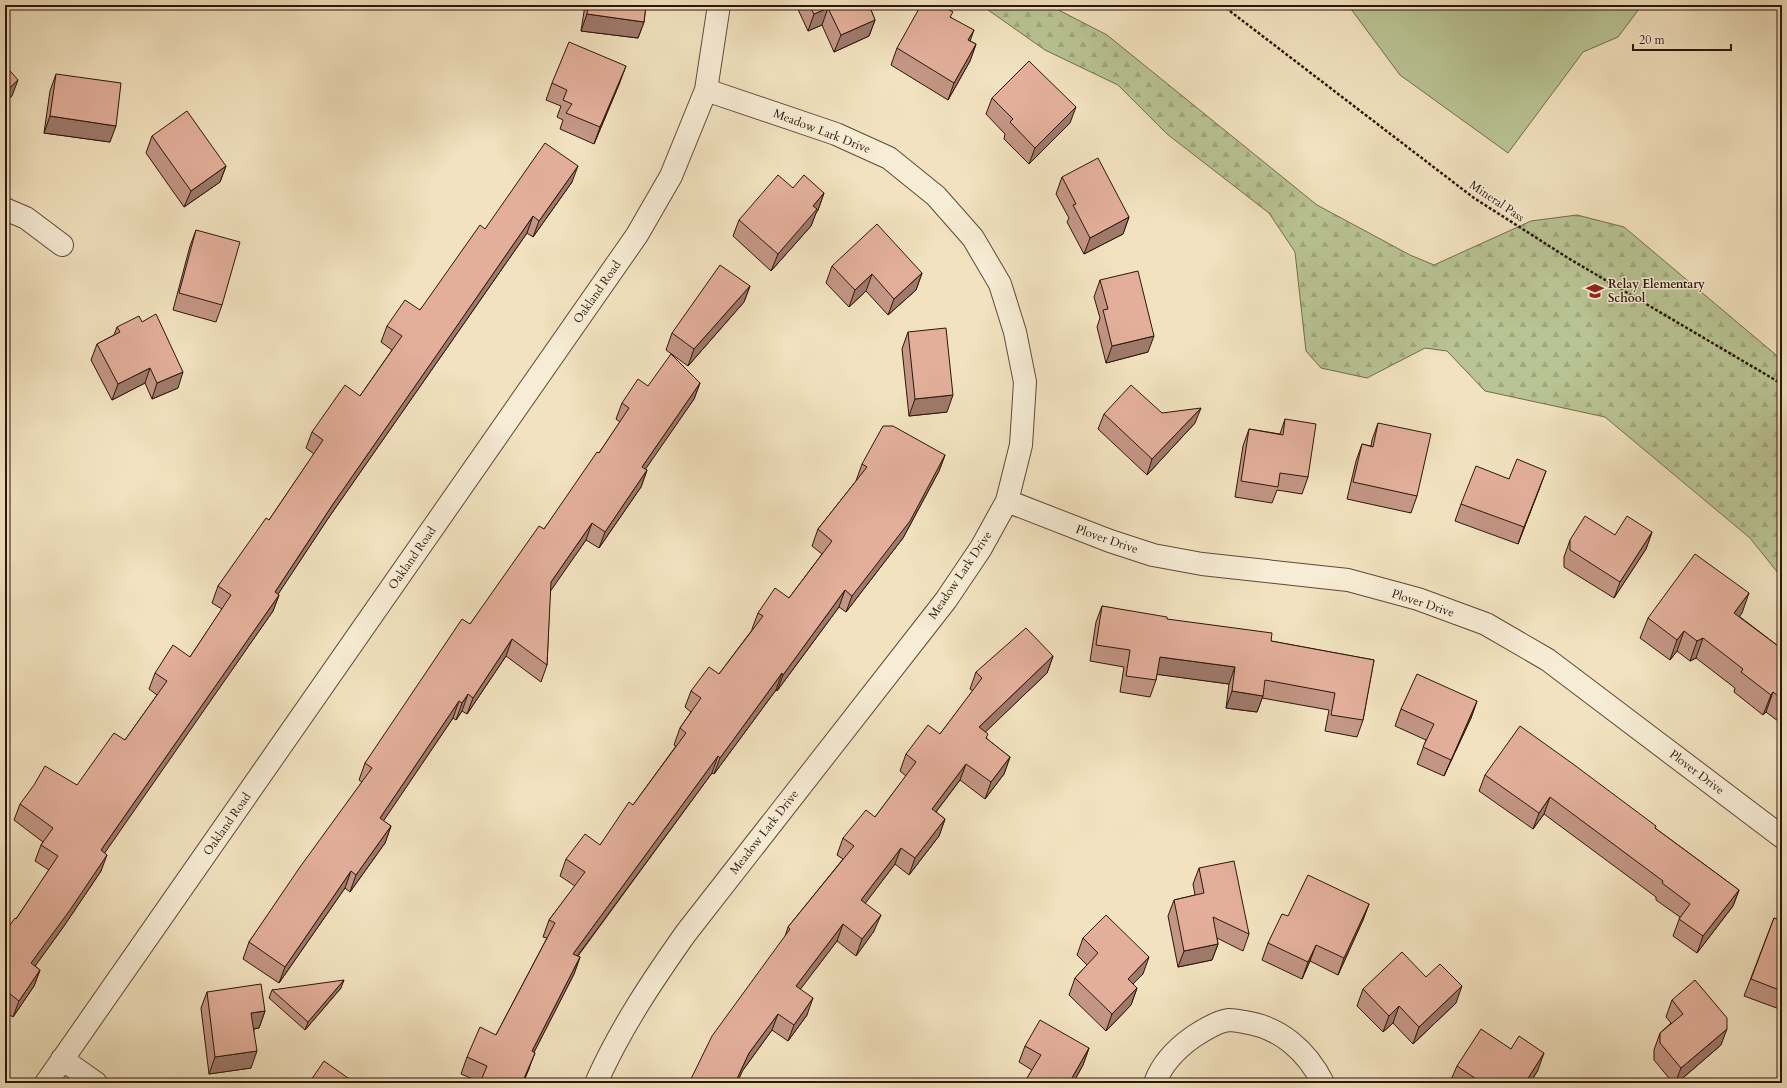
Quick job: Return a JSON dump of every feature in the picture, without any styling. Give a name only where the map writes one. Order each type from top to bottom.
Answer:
[{"type":"street","name":"Oakland Road","points":[[46,1083],[637,235],[671,176],[706,90],[720,5]]},
{"type":"street","name":"Meadow Lark Drive","points":[[596,1083],[611,1049],[648,986],[686,932],[946,600],[981,548],[1007,501],[1021,445],[1025,382],[1015,332],[1000,284],[973,238],[936,196],[889,158],[836,134],[706,90]]},
{"type":"street","points":[[5,209],[26,218],[62,245]]},
{"type":"street","name":"Plover Drive","points":[[1007,501],[1110,541],[1153,554],[1202,564],[1348,580],[1418,599],[1486,624],[1548,660],[1782,837]]},
{"type":"street","points":[[1155,1083],[1159,1071],[1178,1047],[1206,1029],[1228,1020],[1257,1024],[1279,1033],[1300,1049],[1317,1072],[1322,1083]]},
{"type":"street","points":[[62,1059],[96,1083]]},
{"type":"path","name":"Mineral Pass","points":[[1222,5],[1474,198],[1568,258],[1782,384]]},
{"type":"green space","points":[[981,5],[1049,5],[1107,35],[1317,205],[1410,255],[1434,265],[1531,221],[1577,215],[1624,227],[1782,360],[1782,578],[1750,538],[1605,417],[1485,391],[1447,351],[1425,348],[1367,378],[1321,368],[1306,351],[1295,252],[1269,213],[1167,134],[1118,85],[1045,50]]},
{"type":"green space","points":[[1348,5],[1642,5],[1618,37],[1583,52],[1508,153],[1400,75]]},
{"type":"building","points":[[588,5],[646,5],[644,22],[587,14]]},
{"type":"building","points":[[809,5],[869,5],[875,20],[841,35],[828,8],[814,14]]},
{"type":"building","points":[[921,5],[940,5],[953,12],[950,17],[974,30],[968,40],[976,44],[954,83],[897,48]]},
{"type":"building","points":[[569,42],[626,66],[600,127],[566,113],[572,104],[563,100],[567,90],[552,83]]},
{"type":"building","points":[[1029,61],[1076,107],[1035,148],[1010,122],[1013,119],[992,98]]},
{"type":"building","points":[[5,65],[18,80],[5,92]]},
{"type":"building","points":[[56,74],[121,83],[116,126],[50,116]]},
{"type":"building","points":[[187,111],[226,166],[191,191],[152,136]]},
{"type":"building","points":[[545,143],[578,166],[539,221],[533,216],[333,504],[275,592],[279,595],[101,850],[107,855],[70,910],[31,963],[40,970],[19,1001],[10,994],[5,1001],[5,932],[15,918],[16,919],[58,856],[41,845],[53,828],[20,804],[34,785],[45,766],[77,785],[114,733],[125,740],[167,681],[155,673],[173,645],[190,657],[231,595],[218,586],[266,518],[269,520],[323,440],[312,432],[345,385],[360,396],[402,336],[387,326],[405,300],[420,310],[480,225],[485,229]]},
{"type":"building","points":[[1098,158],[1129,217],[1090,238],[1073,205],[1076,204],[1062,177]]},
{"type":"building","points":[[778,175],[793,188],[804,175],[824,193],[813,206],[817,209],[778,254],[739,220]]},
{"type":"building","points":[[877,224],[922,273],[894,299],[872,274],[855,290],[832,266]]},
{"type":"building","points":[[196,230],[240,242],[222,305],[179,293]]},
{"type":"building","points":[[720,265],[750,286],[694,349],[672,333]]},
{"type":"building","points":[[1138,271],[1154,336],[1112,346],[1103,310],[1108,309],[1100,280]]},
{"type":"building","points":[[156,314],[183,372],[157,383],[150,368],[118,384],[97,344],[120,332],[117,327],[139,316],[142,322]]},
{"type":"building","points":[[946,328],[953,395],[915,399],[908,332]]},
{"type":"building","points":[[671,354],[700,383],[642,467],[647,470],[605,532],[592,523],[551,582],[547,665],[512,639],[473,698],[468,694],[462,703],[459,701],[380,818],[391,826],[356,875],[351,871],[285,967],[249,942],[300,867],[372,768],[365,763],[462,619],[470,624],[539,526],[544,529],[597,452],[599,453],[629,408],[622,403],[638,379],[648,386]]},
{"type":"building","points":[[1131,385],[1162,413],[1201,408],[1152,459],[1104,414]]},
{"type":"building","points":[[1285,419],[1316,424],[1308,477],[1280,473],[1278,487],[1241,481],[1249,429],[1283,435]]},
{"type":"building","points":[[1378,423],[1431,434],[1417,496],[1353,482],[1362,444],[1373,447]]},
{"type":"building","points":[[883,426],[893,426],[945,455],[910,521],[852,596],[845,590],[720,758],[718,756],[573,954],[580,957],[532,1051],[535,1053],[522,1083],[480,1083],[487,1066],[467,1057],[480,1027],[496,1035],[555,923],[549,920],[585,872],[566,859],[585,834],[600,845],[629,802],[633,805],[686,733],[680,728],[701,698],[691,691],[709,667],[719,674],[763,616],[758,613],[775,588],[789,598],[832,541],[818,529],[867,467],[862,464]]},
{"type":"building","points":[[1517,459],[1546,471],[1524,527],[1461,504],[1476,466],[1509,479]]},
{"type":"building","points":[[1585,516],[1615,535],[1627,516],[1652,532],[1620,582],[1570,550],[1570,540]]},
{"type":"building","points":[[1695,554],[1749,593],[1734,613],[1782,649],[1782,699],[1773,692],[1771,695],[1741,672],[1743,669],[1703,638],[1697,641],[1684,631],[1677,640],[1648,618]]},
{"type":"building","points":[[1102,606],[1167,617],[1167,619],[1272,633],[1271,641],[1374,660],[1363,720],[1331,715],[1335,693],[1265,680],[1263,696],[1232,691],[1235,667],[1160,657],[1156,680],[1126,676],[1130,650],[1096,645]]},
{"type":"building","points":[[1026,628],[1053,656],[979,727],[988,734],[986,738],[1010,757],[991,782],[966,764],[932,809],[945,819],[915,858],[901,848],[861,900],[881,915],[862,939],[843,924],[796,986],[813,998],[794,1025],[778,1014],[749,1053],[735,1083],[689,1083],[712,1036],[790,929],[788,927],[854,846],[843,838],[866,810],[875,817],[916,762],[906,754],[928,725],[940,734],[982,678],[976,672]]},
{"type":"building","points":[[1417,674],[1477,701],[1451,760],[1423,747],[1434,724],[1401,709]]},
{"type":"building","points":[[1520,726],[1656,826],[1655,828],[1739,890],[1703,936],[1679,919],[1690,904],[1662,883],[1663,881],[1550,797],[1539,813],[1485,775]]},
{"type":"building","points":[[1234,861],[1249,934],[1213,917],[1218,944],[1184,951],[1174,900],[1204,893],[1199,868]]},
{"type":"building","points":[[1308,875],[1369,904],[1344,958],[1316,945],[1308,962],[1268,943],[1282,914],[1288,916]]},
{"type":"building","points":[[1106,915],[1149,957],[1128,979],[1137,988],[1112,1014],[1075,978],[1098,953],[1083,938]]},
{"type":"building","points":[[1774,918],[1782,921],[1782,991],[1751,979]]},
{"type":"building","points":[[1402,952],[1426,977],[1440,964],[1462,986],[1419,1027],[1399,1006],[1389,1016],[1363,989]]},
{"type":"building","points":[[344,980],[308,1022],[272,990]]},
{"type":"building","points":[[1695,980],[1727,1018],[1727,1029],[1681,1068],[1660,1043],[1660,1033],[1683,1014],[1672,1000]]},
{"type":"building","points":[[261,984],[265,1011],[251,1013],[257,1051],[215,1057],[207,992]]},
{"type":"building","points":[[1040,1020],[1089,1048],[1069,1083],[1024,1083],[1041,1055],[1025,1046]]},
{"type":"building","points":[[1481,1029],[1511,1049],[1519,1036],[1544,1053],[1525,1083],[1482,1083],[1457,1066]]},
{"type":"building","points":[[324,1061],[355,1083],[309,1083]]},
{"type":"place","name":"Relay Elementary School","points":[[1595,291]]}]
